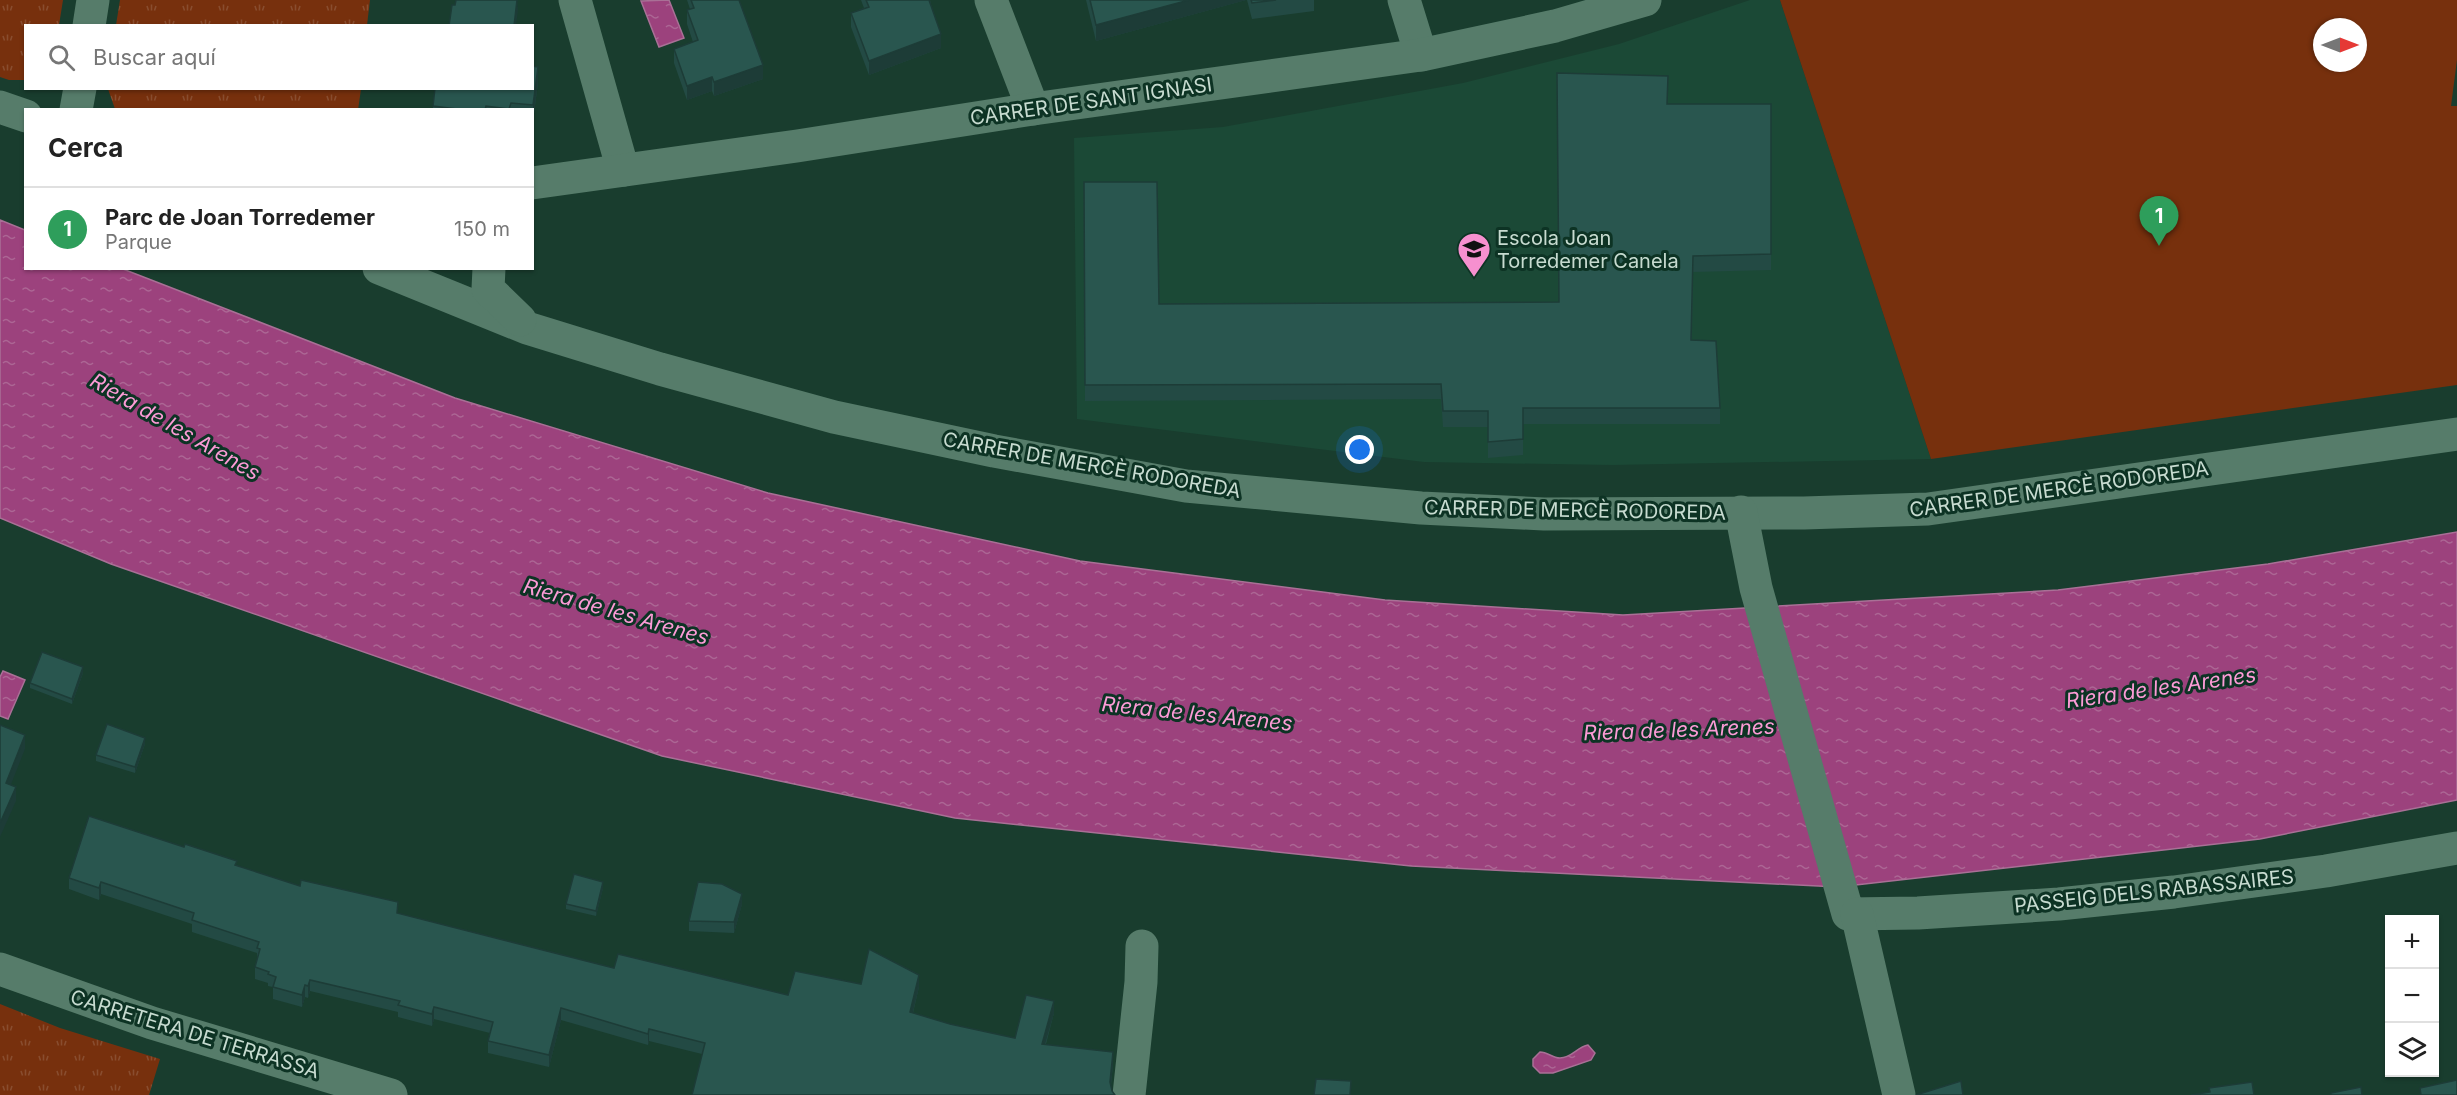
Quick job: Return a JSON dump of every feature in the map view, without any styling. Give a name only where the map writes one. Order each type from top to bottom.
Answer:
[{"type":"street","points":[[89,24],[93,0]]},
{"type":"street","points":[[575,0],[623,170]]},
{"type":"street","points":[[991,0],[1033,109]]},
{"type":"street","points":[[1404,0],[1421,55]]},
{"type":"street","name":"CARRER DE SANT IGNASI","points":[[534,183],[797,146],[1033,109],[1421,55],[1555,26],[1645,0]]},
{"type":"street","points":[[76,108],[80,90]]},
{"type":"street","points":[[0,107],[24,115]]},
{"type":"street","name":"CARRER DE MERCÈ RODOREDA","points":[[384,270],[527,328],[660,369],[834,417],[994,451],[1186,486],[1421,508],[1544,514],[1928,509],[2457,434]]},
{"type":"street","name":"CARRER DE MERCÈ RODOREDA","points":[[489,270],[488,289],[527,328]]},
{"type":"street","points":[[1741,512],[1756,588],[1852,914],[1899,1095]]},
{"type":"street","name":"PASSEIG DELS RABASSAIRES","points":[[1852,914],[1918,913],[2060,904],[2174,892],[2326,871],[2457,848]]},
{"type":"street","points":[[1129,1095],[1141,982],[1142,946]]},
{"type":"street","name":"CARRETERA DE TERRASSA","points":[[0,969],[152,1023],[391,1095]]},
{"type":"shaded area","name":"Escola Joan Torredemer Canela","points":[[1750,0],[1780,0],[1931,459],[1612,465],[1424,462],[1077,419],[1074,138],[1223,127],[1463,83],[1619,44]]},
{"type":"green space","points":[[0,0],[63,0],[59,24],[24,24],[24,80],[9,80],[0,77]]},
{"type":"green space","points":[[120,0],[370,0],[367,24],[116,24]]},
{"type":"green space","points":[[1780,0],[2457,0],[2457,60],[2451,106],[2457,106],[2457,385],[1931,459]]},
{"type":"green space","points":[[109,90],[361,90],[358,108],[115,108]]},
{"type":"green space","points":[[0,1004],[60,1028],[160,1059],[149,1095],[0,1095]]},
{"type":"water","points":[[669,0],[684,38],[659,47],[641,1]]},
{"type":"water","name":"Riera de les Arenes","points":[[0,220],[24,230],[24,270],[126,270],[455,398],[768,493],[1080,561],[1385,600],[1623,615],[2058,590],[2268,564],[2457,532],[2457,800],[2260,839],[1838,887],[1411,866],[955,818],[662,756],[111,564],[0,518]]},
{"type":"water","points":[[3,671],[25,680],[8,719],[0,716],[0,677]]},
{"type":"water","points":[[1588,1045],[1595,1053],[1591,1060],[1553,1073],[1540,1073],[1533,1066],[1533,1059],[1540,1052],[1564,1058]]},
{"type":"building","points":[[456,0],[517,0],[514,24],[449,24],[452,5],[455,5]]},
{"type":"building","points":[[691,0],[739,0],[763,65],[714,82],[712,77],[687,86],[674,49],[698,40],[687,10],[694,8]]},
{"type":"building","points":[[866,0],[929,0],[941,34],[869,61],[851,13],[869,7]]},
{"type":"building","points":[[1090,0],[1189,0],[1096,25]]},
{"type":"building","points":[[1251,0],[1276,0],[1252,3]]},
{"type":"building","points":[[534,66],[538,67],[533,105],[511,103],[509,108],[433,106],[435,90],[534,90]]},
{"type":"building","points":[[1557,73],[1668,76],[1667,104],[1771,104],[1771,254],[1693,256],[1691,340],[1716,341],[1720,408],[1523,408],[1523,439],[1488,442],[1488,411],[1443,411],[1441,384],[1085,385],[1084,182],[1157,182],[1159,304],[1559,302]]},
{"type":"building","points":[[42,652],[83,667],[72,699],[30,683]]},
{"type":"building","points":[[107,724],[145,738],[135,767],[96,755]]},
{"type":"building","points":[[0,725],[25,735],[6,783],[16,787],[0,823]]},
{"type":"building","points":[[89,816],[184,847],[185,844],[237,861],[235,865],[300,886],[301,880],[398,902],[397,913],[614,968],[618,954],[788,995],[795,971],[861,984],[869,949],[919,975],[910,1012],[950,1024],[1015,1038],[1026,995],[1054,1001],[1042,1044],[1113,1052],[1110,1082],[1115,1095],[692,1095],[705,1043],[649,1029],[648,1034],[561,1008],[549,1055],[488,1041],[493,1022],[434,1007],[432,1014],[398,1005],[400,1001],[310,980],[308,986],[305,985],[302,995],[273,987],[276,977],[255,967],[260,949],[257,948],[259,942],[192,920],[194,913],[101,882],[99,888],[69,878]]},
{"type":"building","points":[[574,874],[603,882],[596,911],[566,904]]},
{"type":"building","points":[[698,882],[722,884],[742,894],[734,922],[689,921]]},
{"type":"building","points":[[1316,1079],[1351,1081],[1350,1095],[1314,1095]]},
{"type":"building","points":[[2457,1080],[2457,1095],[2421,1095],[2420,1088]]},
{"type":"building","points":[[1961,1081],[1963,1095],[1916,1095]]},
{"type":"building","points":[[2252,1082],[2254,1095],[2191,1095],[2210,1092],[2209,1088]]},
{"type":"building","points":[[2361,1087],[2362,1095],[2331,1095],[2331,1093]]},
{"type":"place","name":"Parc de Joan Torredemer","points":[[2159,246]]},
{"type":"place","name":"Escola Joan Torredemer Canela","points":[[1474,278]]}]
